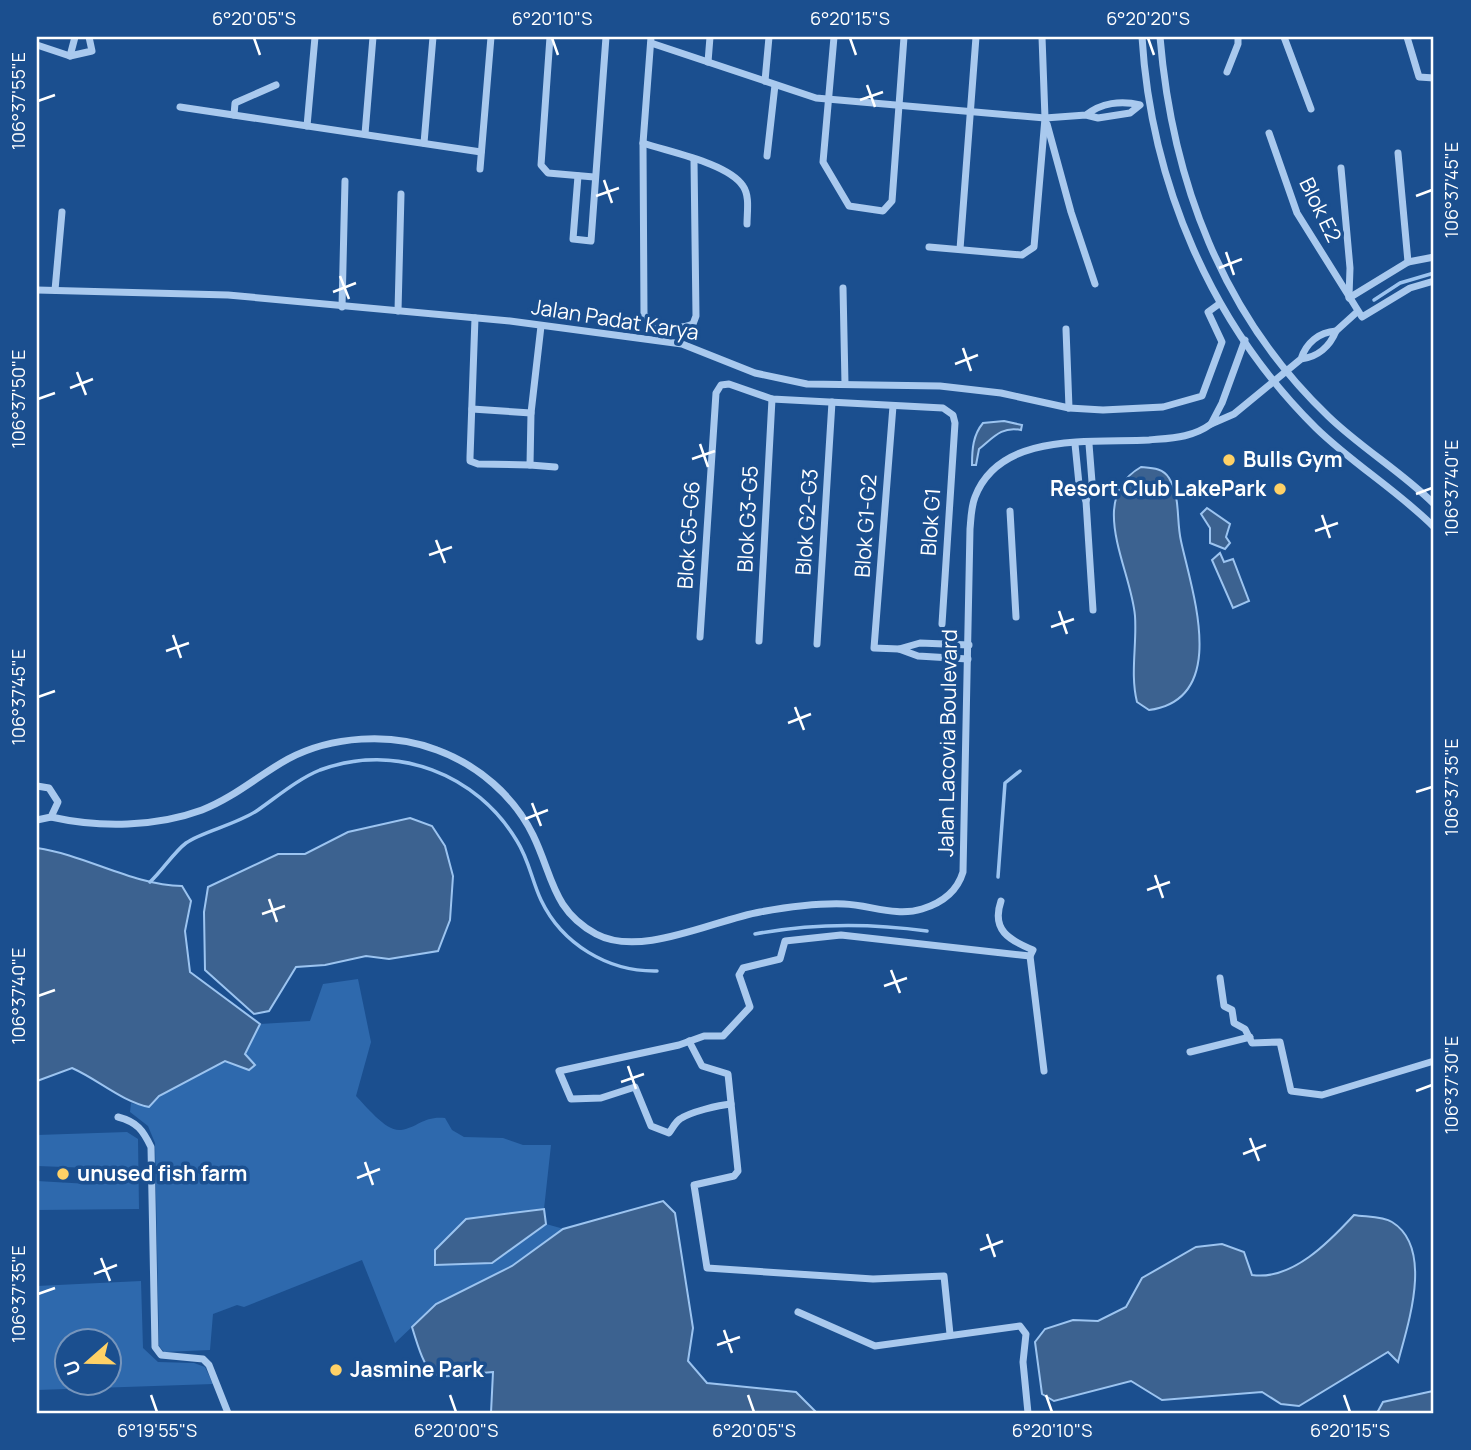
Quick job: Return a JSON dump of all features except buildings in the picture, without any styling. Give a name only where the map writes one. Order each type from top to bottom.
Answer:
[{"type":"street","points":[[70,56],[75,37]]},
{"type":"street","points":[[37,45],[70,56],[92,51],[89,37]]},
{"type":"street","points":[[307,126],[315,37]]},
{"type":"street","points":[[365,134],[373,37]]},
{"type":"street","points":[[424,143],[433,37]]},
{"type":"street","points":[[480,169],[491,37]]},
{"type":"street","points":[[550,37],[541,164],[548,173],[594,177]]},
{"type":"street","points":[[578,176],[573,239],[591,240],[606,37]]},
{"type":"street","points":[[708,62],[710,37]]},
{"type":"street","points":[[765,81],[769,37]]},
{"type":"street","points":[[834,37],[823,162],[853,208],[883,211],[889,208],[904,37]]},
{"type":"street","points":[[960,249],[976,37]]},
{"type":"street","points":[[929,247],[1023,255],[1034,247],[1045,118],[1042,37]]},
{"type":"street","points":[[1142,37],[1159,150],[1173,203],[1219,304],[1274,382],[1317,428],[1434,525]]},
{"type":"street","points":[[1160,37],[1175,144],[1189,195],[1233,296],[1286,371],[1328,416],[1434,504]]},
{"type":"street","points":[[1227,72],[1238,37]]},
{"type":"street","points":[[1284,37],[1311,109]]},
{"type":"street","points":[[1407,37],[1419,78],[1434,78]]},
{"type":"street","points":[[694,160],[696,316],[693,324],[683,328],[653,323],[645,314],[643,143],[651,40],[775,85],[829,99],[1045,118],[1086,115],[1097,107],[1127,101],[1140,104],[1168,99]]},
{"type":"street","points":[[234,115],[235,103],[276,85]]},
{"type":"street","points":[[767,156],[775,85]]},
{"type":"street","points":[[180,107],[481,152]]},
{"type":"street","points":[[1045,118],[1071,212],[1095,284]]},
{"type":"street","name":"Blok E2","points":[[1269,133],[1297,213],[1359,315]]},
{"type":"street","points":[[643,143],[725,170],[743,186],[747,197],[747,224]]},
{"type":"street","points":[[1398,153],[1408,262]]},
{"type":"street","points":[[1342,168],[1350,268],[1349,298]]},
{"type":"street","points":[[342,307],[345,181]]},
{"type":"street","points":[[398,311],[401,194]]},
{"type":"street","points":[[55,290],[62,212]]},
{"type":"street","points":[[1349,298],[1408,262],[1434,257]]},
{"type":"street","points":[[1336,331],[1325,331],[1304,348],[1301,359],[1311,358],[1331,343],[1336,331],[1359,315],[1410,288],[1434,281]]},
{"type":"street","points":[[843,288],[845,384]]},
{"type":"street","name":"Jalan Padat Karya","points":[[37,290],[218,294],[475,318],[682,344],[770,377],[807,384],[940,386],[1001,393],[1069,408],[1163,407],[1202,396],[1222,342],[1208,312],[1219,304]]},
{"type":"street","points":[[475,318],[470,461],[478,464],[555,467]]},
{"type":"street","points":[[530,464],[531,413],[541,326]]},
{"type":"street","points":[[1066,329],[1069,408]]},
{"type":"street","points":[[1210,424],[1223,403],[1245,340]]},
{"type":"street","name":"Jalan Lacovia Boulevard","points":[[51,817],[70,821],[124,824],[163,821],[202,810],[240,792],[288,759],[322,745],[362,739],[398,741],[435,748],[468,763],[494,784],[518,808],[533,836],[557,900],[575,920],[598,935],[620,942],[653,940],[756,912],[809,904],[846,904],[898,913],[920,910],[941,901],[959,886],[963,872],[970,529],[974,498],[989,473],[1015,454],[1042,445],[1184,438],[1234,414],[1301,359]]},
{"type":"street","name":"Blok G5-G6","points":[[700,637],[716,393],[721,385],[729,384],[772,399]]},
{"type":"street","points":[[772,399],[892,405]]},
{"type":"street","name":"Blok G3-G5","points":[[759,641],[772,399]]},
{"type":"street","name":"Blok G2-G3","points":[[817,644],[832,402]]},
{"type":"street","name":"Blok G1","points":[[892,405],[943,408],[953,415],[955,423],[942,624]]},
{"type":"street","name":"Blok G1-G2","points":[[892,405],[874,648],[899,649]]},
{"type":"street","points":[[472,409],[531,413]]},
{"type":"street","points":[[1075,444],[1079,484],[1086,501],[1093,610]]},
{"type":"street","points":[[1086,501],[1092,482],[1089,444]]},
{"type":"street","points":[[1010,511],[1016,617]]},
{"type":"street","points":[[899,649],[920,643],[969,645]]},
{"type":"street","points":[[899,649],[918,656],[968,659]]},
{"type":"street","points":[[37,786],[49,788],[57,796],[58,807],[51,817],[37,820]]},
{"type":"street","points":[[1000,901],[996,914],[1000,931],[1011,941],[1033,950],[1030,957],[1044,1071]]},
{"type":"street","points":[[731,1104],[715,1105],[707,1111],[679,1119],[669,1133],[651,1126],[641,1108],[635,1087],[601,1098],[571,1099],[559,1071],[689,1041],[723,1036],[750,1005],[739,971],[780,959],[785,941],[841,935],[1030,957]]},
{"type":"street","points":[[1220,978],[1224,1006],[1232,1010],[1234,1023],[1245,1029],[1252,1043],[1280,1042],[1291,1091],[1322,1096],[1434,1061]]},
{"type":"street","points":[[1190,1052],[1250,1037]]},
{"type":"street","points":[[689,1041],[702,1066],[728,1074],[738,1171],[734,1176],[694,1185],[707,1268],[873,1279],[944,1276],[950,1334]]},
{"type":"street","points":[[118,1117],[133,1121],[144,1130],[151,1147],[155,1347],[161,1355],[202,1359],[209,1365],[228,1413]]},
{"type":"street","points":[[799,1312],[875,1346],[1020,1326],[1026,1334],[1023,1362],[1028,1413]]},
{"type":"shaded area","points":[[1004,421],[1022,425],[1021,430],[1003,431],[993,437],[979,449],[976,465],[972,465],[974,442],[983,423]]},
{"type":"shaded area","points":[[1141,467],[1164,472],[1173,486],[1200,640],[1198,665],[1190,686],[1174,702],[1149,710],[1137,702],[1135,691],[1135,616],[1116,536],[1114,516],[1116,497],[1125,481]]},
{"type":"shaded area","points":[[1207,508],[1230,524],[1226,537],[1230,543],[1225,549],[1210,543],[1210,528],[1201,514]]},
{"type":"shaded area","points":[[1220,553],[1224,562],[1233,559],[1249,601],[1233,608],[1212,560]]},
{"type":"shaded area","points":[[410,818],[432,826],[445,846],[453,876],[450,920],[438,951],[389,959],[366,956],[325,965],[296,967],[269,1011],[254,1014],[205,970],[204,912],[208,887],[278,854],[305,854],[348,832]]},
{"type":"shaded area","points":[[37,848],[145,881],[182,886],[191,901],[185,931],[190,972],[260,1024],[245,1054],[255,1065],[249,1070],[225,1061],[159,1096],[149,1107],[119,1095],[72,1068],[37,1081]]},
{"type":"shaded area","points":[[358,979],[371,1042],[356,1096],[377,1118],[395,1130],[401,1130],[426,1120],[445,1118],[452,1130],[464,1137],[503,1138],[523,1145],[551,1145],[544,1209],[466,1219],[492,1263],[546,1224],[564,1229],[512,1266],[436,1304],[395,1343],[362,1260],[244,1307],[237,1305],[213,1314],[210,1350],[164,1352],[159,1346],[155,1143],[148,1126],[130,1112],[131,1103],[149,1107],[181,1083],[245,1054],[260,1024],[310,1021],[323,984]]},
{"type":"shaded area","points":[[127,1132],[138,1139],[139,1209],[37,1210],[37,1181],[89,1184],[90,1168],[37,1166],[37,1135]]},
{"type":"shaded area","points":[[663,1201],[675,1213],[693,1328],[688,1361],[707,1383],[796,1392],[817,1413],[491,1413],[493,1372],[446,1376],[437,1375],[430,1370],[418,1347],[412,1327],[436,1304],[512,1266],[563,1229]]},
{"type":"shaded area","points":[[544,1209],[546,1224],[492,1263],[435,1265],[435,1250],[466,1219]]},
{"type":"shaded area","points":[[1354,1215],[1392,1222],[1405,1234],[1412,1250],[1415,1268],[1412,1308],[1398,1362],[1388,1352],[1299,1406],[1281,1404],[1262,1392],[1162,1400],[1131,1381],[1054,1401],[1042,1394],[1035,1342],[1045,1329],[1073,1320],[1098,1321],[1126,1307],[1142,1278],[1196,1247],[1222,1244],[1244,1252],[1252,1275],[1281,1272],[1296,1266],[1322,1247]]},
{"type":"shaded area","points":[[141,1281],[143,1348],[158,1362],[194,1363],[205,1367],[213,1384],[122,1387],[122,1328],[52,1328],[52,1389],[37,1390],[37,1286]]},
{"type":"shaded area","points":[[1433,1391],[1434,1413],[1377,1413],[1383,1402]]},
{"type":"waterway","points":[[1374,300],[1400,283],[1434,273]]},
{"type":"waterway","points":[[150,882],[186,843],[249,815],[320,770],[349,762],[405,762],[432,770],[457,782],[480,798],[500,818],[521,848],[550,916],[574,942],[604,961],[621,967],[657,971]]},
{"type":"waterway","points":[[998,877],[1005,783],[1020,771]]},
{"type":"waterway","points":[[755,934],[841,925],[927,931]]},
{"type":"place","name":"Bulls Gym","points":[[1229,460]]},
{"type":"place","name":"Resort Club LakePark","points":[[1280,489]]},
{"type":"place","name":"unused fish farm","points":[[63,1174]]},
{"type":"place","name":"Jasmine Park","points":[[336,1370]]}]
